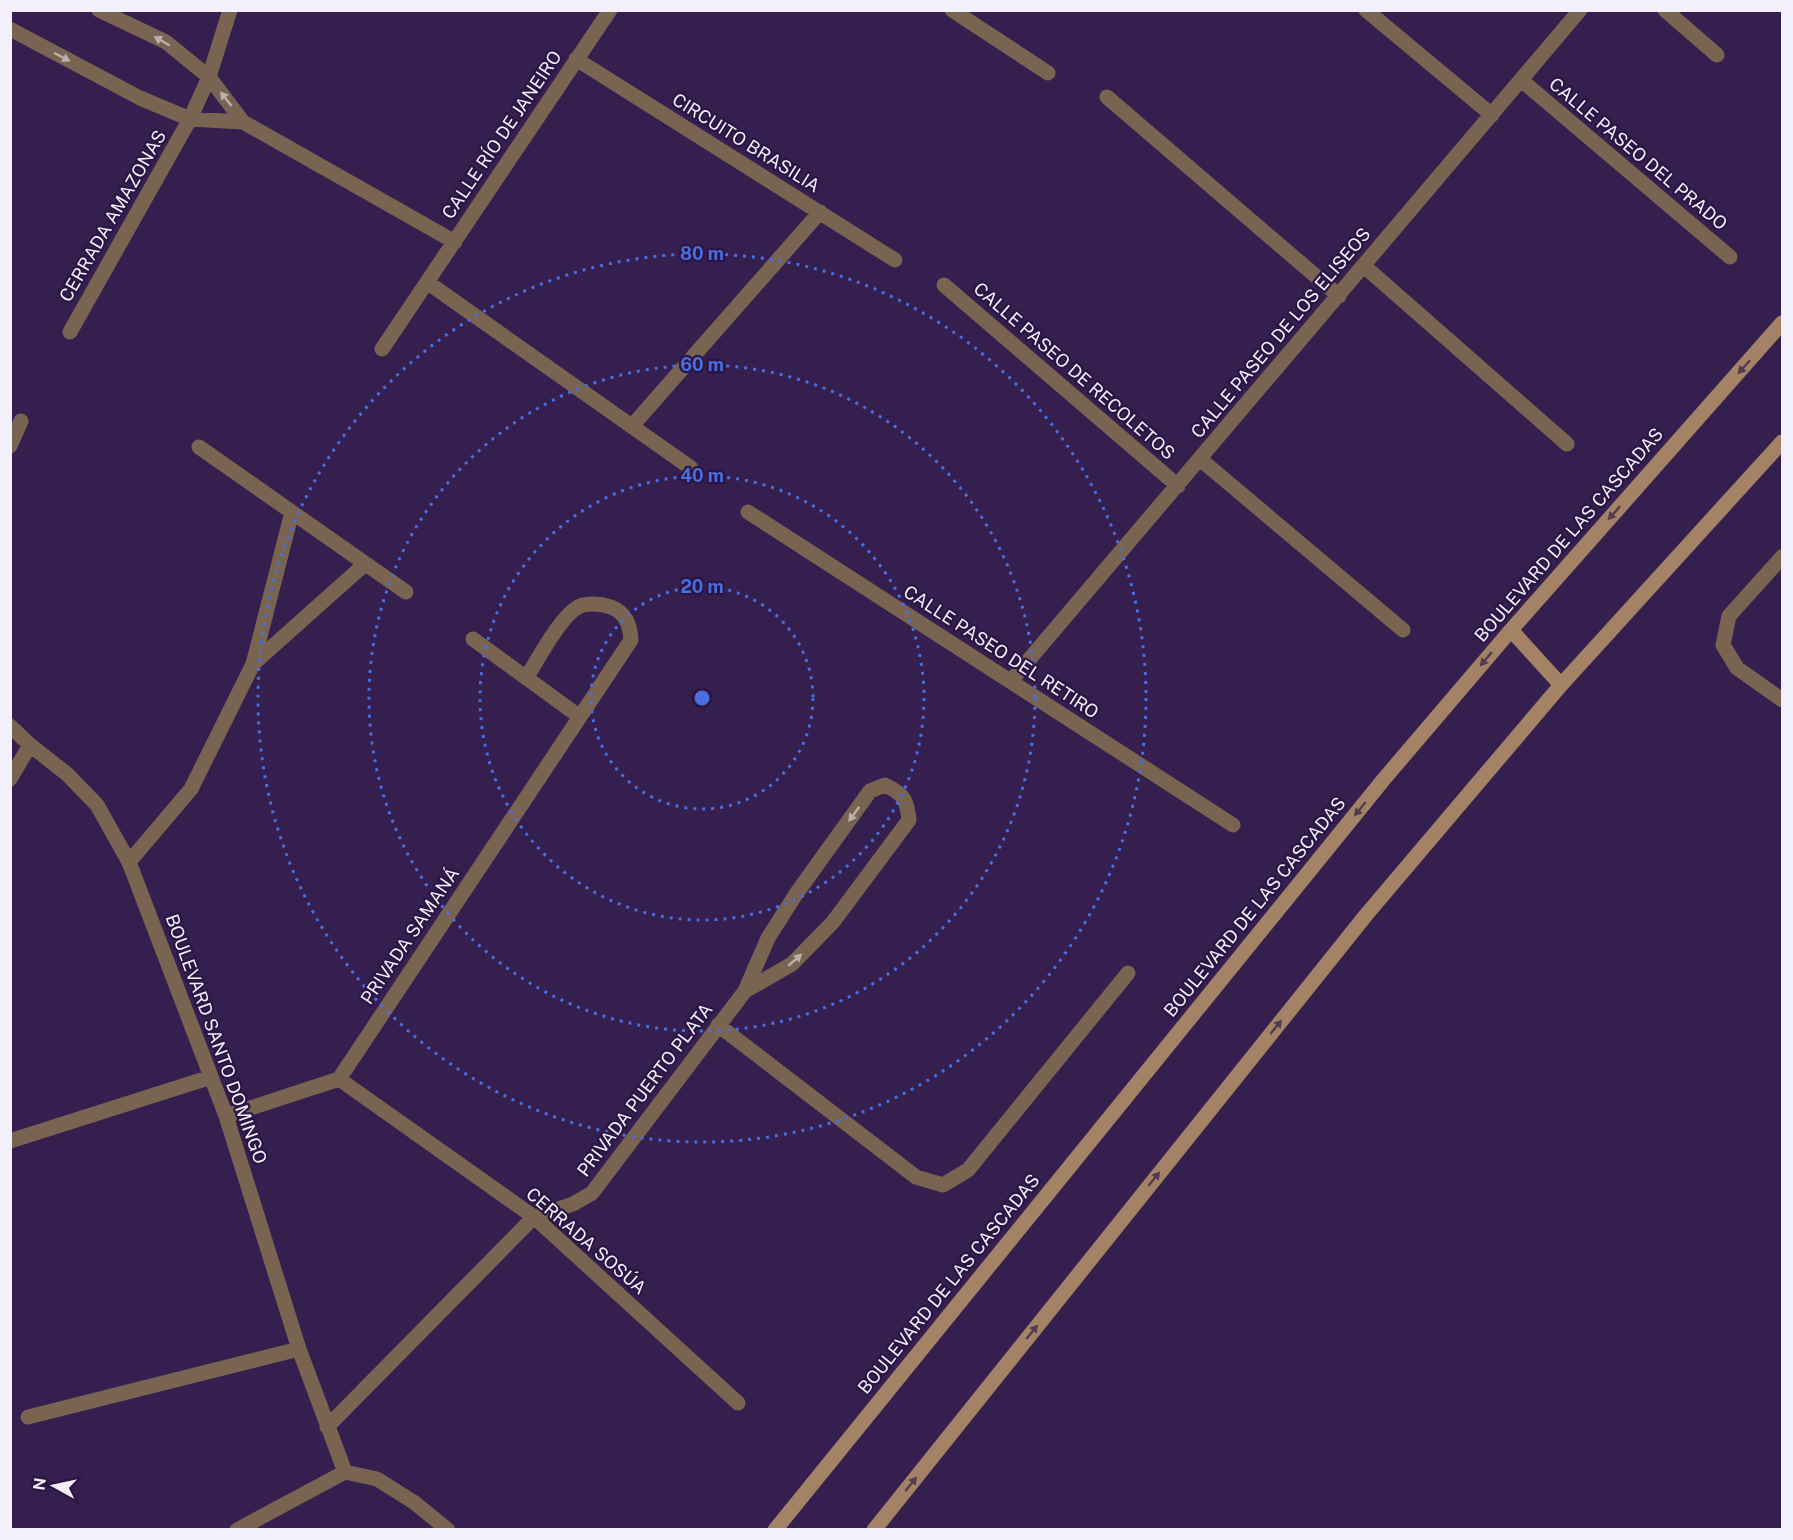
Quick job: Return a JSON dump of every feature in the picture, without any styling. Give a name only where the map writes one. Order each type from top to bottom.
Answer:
[{"type":"main road","name":"BOULEVARD DE LAS CASCADAS","points":[[775,1530],[1377,789],[1511,630],[1782,323]]},
{"type":"main road","points":[[874,1530],[1366,915],[1561,685],[1782,442]]},
{"type":"main road","points":[[1511,630],[1561,685]]},
{"type":"street","points":[[99,10],[166,42],[208,77],[243,122],[455,242]]},
{"type":"street","name":"CERRADA AMAZONAS","points":[[70,332],[190,119],[208,77],[230,10]]},
{"type":"street","name":"CALLE RÍO DE JANEIRO","points":[[382,349],[610,10]]},
{"type":"street","points":[[952,10],[1048,73]]},
{"type":"street","points":[[1366,10],[1492,115]]},
{"type":"street","name":"CALLE PASEO DE LOS ELISEOS","points":[[1011,681],[1581,10]]},
{"type":"street","points":[[1665,10],[1717,55]]},
{"type":"street","points":[[10,29],[140,98],[190,119],[243,122]]},
{"type":"street","name":"CIRCUITO BRASILIA","points":[[576,59],[895,260]]},
{"type":"street","name":"CALLE PASEO DEL PRADO","points":[[1521,80],[1730,257]]},
{"type":"street","points":[[1107,97],[1339,296]]},
{"type":"street","points":[[632,426],[819,212]]},
{"type":"street","points":[[1364,266],[1567,444]]},
{"type":"street","points":[[427,282],[691,468]]},
{"type":"street","name":"CALLE PASEO DE RECOLETOS","points":[[944,285],[1178,486]]},
{"type":"street","points":[[10,446],[21,421]]},
{"type":"street","points":[[199,447],[406,592]]},
{"type":"street","name":"CALLE PASEO DE RECOLETOS","points":[[1200,459],[1403,630]]},
{"type":"street","name":"CALLE PASEO DEL RETIRO","points":[[748,512],[1233,825]]},
{"type":"street","points":[[129,862],[191,789],[253,664],[292,513]]},
{"type":"street","points":[[1782,557],[1729,616],[1723,645],[1737,668],[1782,700]]},
{"type":"street","points":[[253,664],[365,564]]},
{"type":"street","name":"PRIVADA SAMANÁ","points":[[339,1079],[631,640],[629,624],[618,610],[601,604],[582,605],[567,616],[526,678]]},
{"type":"street","points":[[473,639],[580,717]]},
{"type":"street","name":"BOULEVARD SANTO DOMINGO","points":[[10,726],[67,774],[97,805],[129,862],[226,1116],[298,1349],[345,1472]]},
{"type":"street","points":[[10,779],[30,745]]},
{"type":"street","name":"PRIVADA PUERTO PLATA","points":[[534,1217],[573,1204],[592,1193],[746,991],[768,938],[796,894],[870,791],[885,785],[899,791],[908,804],[909,820],[833,922],[792,964],[746,991]]},
{"type":"street","points":[[718,1025],[916,1177],[944,1185],[968,1170],[1128,973]]},
{"type":"street","points":[[10,1142],[211,1077]]},
{"type":"street","points":[[226,1116],[339,1079]]},
{"type":"street","name":"CERRADA SOSÚA","points":[[339,1079],[534,1217],[738,1403]]},
{"type":"street","points":[[327,1427],[534,1217]]},
{"type":"street","points":[[28,1417],[298,1349]]},
{"type":"street","points":[[237,1530],[345,1472],[377,1479],[415,1503],[448,1530]]}]
